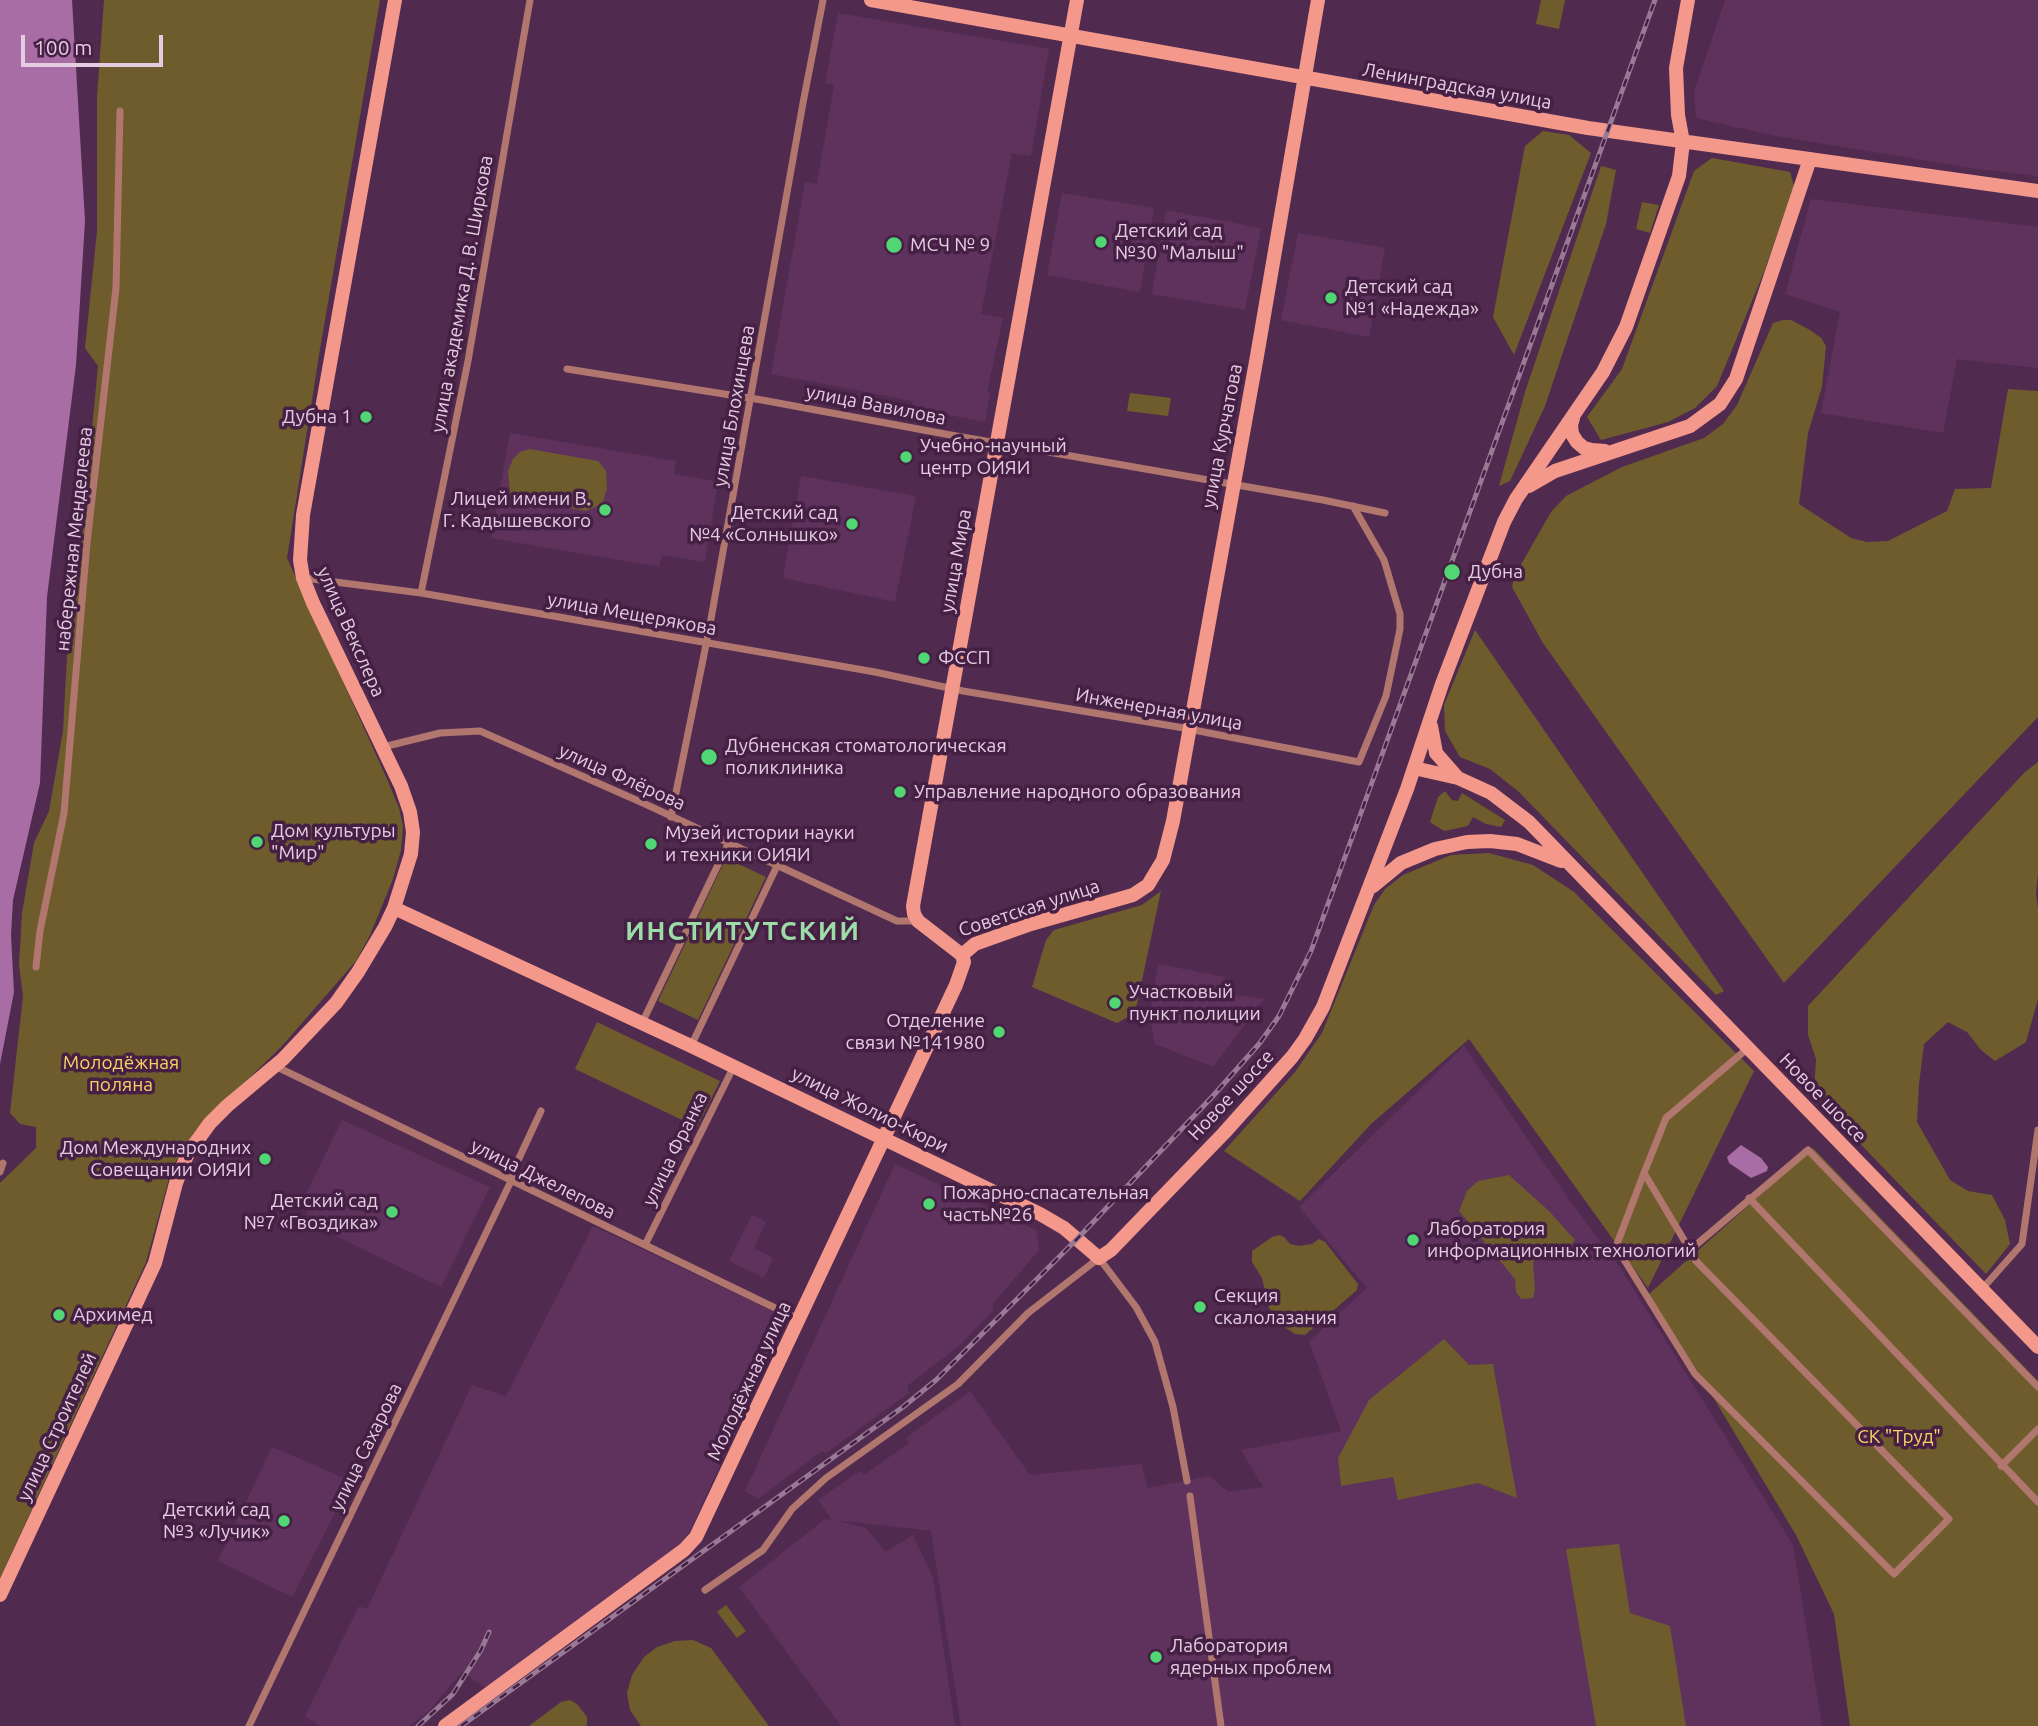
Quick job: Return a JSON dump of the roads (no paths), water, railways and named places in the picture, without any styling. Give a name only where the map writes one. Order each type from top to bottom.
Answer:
[{"type":"main road","name":"улица Векслера","points":[[275,1066],[311,1032],[336,1003],[376,944],[394,908],[411,854],[410,812],[401,786],[303,578],[300,560],[303,515],[395,0]]},
{"type":"main road","name":"Ленинградская улица","points":[[872,0],[1527,118],[2038,191]]},
{"type":"main road","name":"улица Мира","points":[[918,920],[914,914],[915,891],[1077,0]]},
{"type":"main road","name":"улица Курчатова","points":[[1156,876],[1173,821],[1318,0]]},
{"type":"main road","points":[[1414,768],[1504,522],[1603,372],[1626,327],[1676,188],[1683,142],[1678,115],[1676,68],[1688,0]]},
{"type":"main road","points":[[1522,491],[1555,471],[1690,426],[1711,413],[1728,394],[1736,379],[1764,299],[1810,159]]},
{"type":"main road","points":[[1574,416],[1572,434],[1584,448],[1603,451],[1624,448]]},
{"type":"main road","name":"Новое шоссе","points":[[1430,719],[1436,753],[1458,778]]},
{"type":"main road","name":"Новое шоссе","points":[[1099,1258],[1111,1250],[1224,1133],[1292,1057],[1315,1023],[1414,768],[1458,778],[1491,793],[1529,822],[2038,1347]]},
{"type":"main road","points":[[1517,844],[1527,839],[1531,833],[1529,822]]},
{"type":"main road","name":"Новое шоссе","points":[[1367,893],[1386,874],[1411,859],[1435,849],[1467,842],[1517,844],[1556,859],[1580,875]]},
{"type":"main road","points":[[1384,848],[1397,859],[1411,859]]},
{"type":"main road","name":"Советская улица","points":[[918,920],[962,955],[975,944],[1042,921],[1133,895],[1156,876]]},
{"type":"main road","name":"улица Жолио-Кюри","points":[[394,908],[734,1066],[1040,1214],[1064,1228],[1099,1258]]},
{"type":"main road","name":"Молодёжная улица","points":[[445,1726],[684,1550],[696,1537],[956,985],[964,962],[962,955]]},
{"type":"main road","name":"улица Строителей","points":[[0,1595],[155,1263],[176,1183],[188,1153],[210,1123],[227,1106],[275,1066]]},
{"type":"street","name":"улица академика Д. В. Ширкова","points":[[421,593],[468,360],[530,0]]},
{"type":"street","name":"улица Блохинцева","points":[[671,817],[707,643],[823,0]]},
{"type":"street","name":"набережная Менделеева","points":[[36,967],[40,930],[64,813],[87,543],[116,288],[120,111]]},
{"type":"street","name":"улица Вавилова","points":[[567,369],[752,398],[1385,513]]},
{"type":"street","name":"Инженерная улица","points":[[954,688],[1359,762],[1386,696],[1400,629],[1400,614],[1384,560],[1353,506]]},
{"type":"street","name":"улица Мещерякова","points":[[303,578],[421,593],[954,688]]},
{"type":"street","name":"улица Флёрова","points":[[383,747],[440,733],[480,731],[897,921],[918,920]]},
{"type":"street","points":[[642,1023],[728,844]]},
{"type":"street","points":[[691,1046],[776,866]]},
{"type":"street","points":[[1644,1174],[1696,1261],[1949,1519],[1894,1574],[1695,1374],[1617,1244],[1644,1174],[1666,1118],[1748,1048]]},
{"type":"street","name":"улица Джелепова","points":[[275,1066],[799,1319]]},
{"type":"street","name":"улица Франка","points":[[645,1245],[734,1066]]},
{"type":"street","points":[[511,1181],[541,1111]]},
{"type":"street","points":[[1982,1290],[2022,1244],[2038,1130]]},
{"type":"street","points":[[1690,1250],[1808,1150],[2038,1387]]},
{"type":"street","points":[[0,1172],[3,1163]]},
{"type":"street","name":"улица Сахарова","points":[[249,1726],[511,1181]]},
{"type":"street","points":[[1749,1198],[2038,1502]]},
{"type":"street","points":[[705,1590],[763,1550],[792,1509],[826,1478],[958,1384],[1028,1313],[1099,1258]]},
{"type":"street","name":"улица Жолио-Кюри","points":[[1099,1258],[1136,1307],[1154,1342],[1173,1407],[1187,1481]]},
{"type":"street","points":[[2001,1466],[2038,1429]]},
{"type":"street","points":[[1190,1496],[1222,1726]]},
{"type":"railway","points":[[461,1726],[903,1407],[936,1380],[1077,1239],[1212,1097],[1259,1044],[1279,1016],[1311,951],[1655,0]]},
{"type":"railway","points":[[418,1726],[453,1694],[481,1650],[489,1632]]},
{"type":"place","name":"Детский сад №30 \"Малыш\"","points":[[1101,242]]},
{"type":"place","name":"МСЧ № 9","points":[[894,245]]},
{"type":"place","name":"Детский сад №1 «Надежда»","points":[[1331,298]]},
{"type":"place","name":"Дубна 1","points":[[366,417]]},
{"type":"place","name":"Учебно-научный центр ОИЯИ","points":[[906,457]]},
{"type":"place","name":"Лицей имени В. Г. Кадышевского","points":[[605,510]]},
{"type":"place","name":"Детский сад №4 «Солнышко»","points":[[852,524]]},
{"type":"place","name":"Дубна","points":[[1452,572]]},
{"type":"place","name":"ФССП","points":[[924,658]]},
{"type":"place","name":"Дубненская стоматологическая поликлиника","points":[[709,757]]},
{"type":"place","name":"Управление народного образования","points":[[900,792]]},
{"type":"place","name":"Дом культуры \"Мир\"","points":[[257,842]]},
{"type":"place","name":"Музей истории науки и техники ОИЯИ","points":[[651,844]]},
{"type":"place","name":"Участковый пункт полиции","points":[[1115,1003]]},
{"type":"place","name":"Отделение связи №141980","points":[[999,1032]]},
{"type":"place","name":"Дом Международних Совещании ОИЯИ","points":[[265,1159]]},
{"type":"place","name":"Пожарно-спасательная часть№26","points":[[929,1204]]},
{"type":"place","name":"Детский сад №7 «Гвоздика»","points":[[392,1212]]},
{"type":"place","name":"Лаборатория информационных технологий","points":[[1413,1240]]},
{"type":"place","name":"Секция скалолазания","points":[[1200,1307]]},
{"type":"place","name":"Архимед","points":[[59,1315]]},
{"type":"place","name":"Детский сад №3 «Лучик»","points":[[284,1521]]},
{"type":"place","name":"Лаборатория ядерных проблем","points":[[1156,1657]]},
{"type":"district","name":"ИНСТИТУТСКИЙ","points":[[743,931]]},
{"type":"park label","name":"Молодёжная поляна","points":[[121,1074]]},
{"type":"park label","name":"СК \"Труд\"","points":[[1899,1437]]}]
